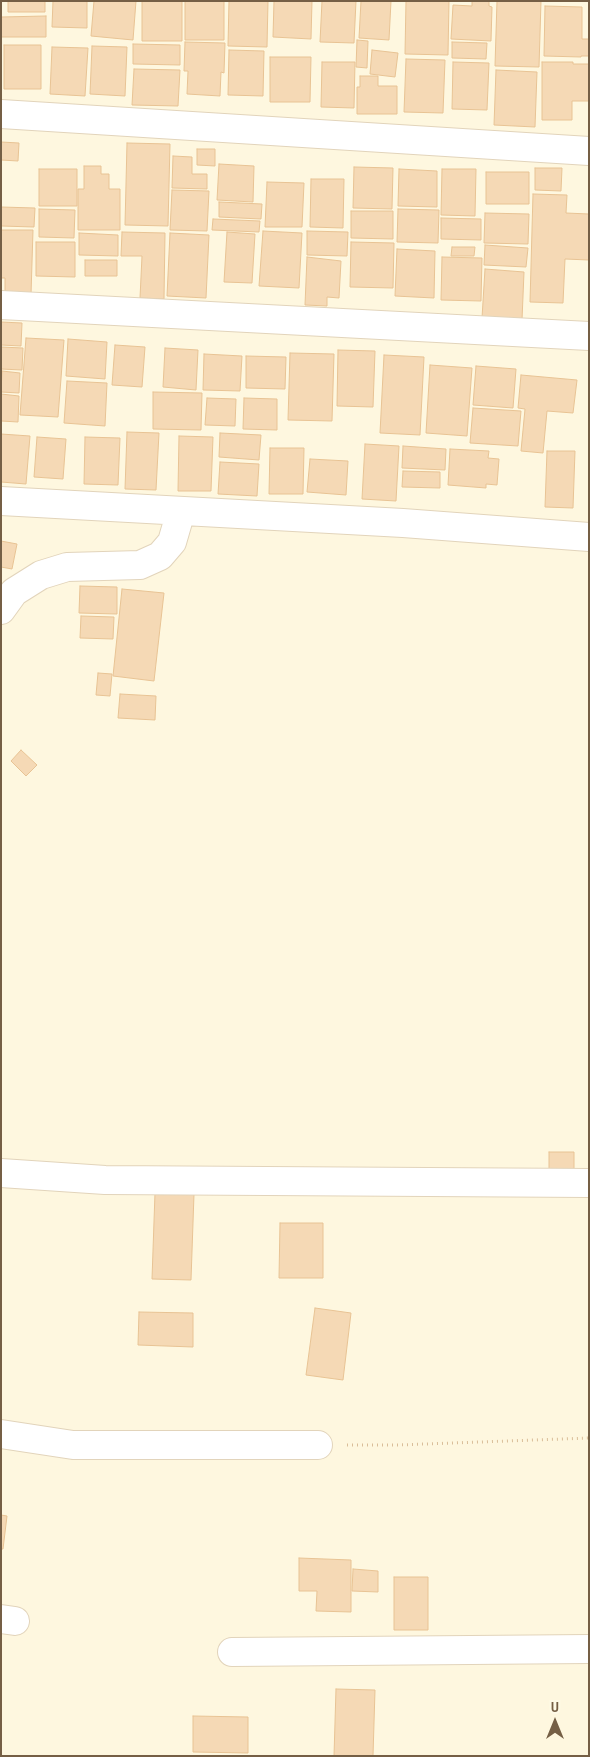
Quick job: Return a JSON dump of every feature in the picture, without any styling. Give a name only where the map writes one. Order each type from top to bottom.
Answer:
[{"type":"street","points":[[1,114],[589,151]]},
{"type":"street","points":[[1,305],[589,336]]},
{"type":"street","points":[[1,500],[403,523],[589,537]]},
{"type":"street","points":[[1,610],[14,592],[41,575],[67,568],[140,565],[160,556],[172,542],[181,510]]},
{"type":"street","points":[[1,1173],[105,1180],[589,1183]]},
{"type":"street","points":[[1,1434],[73,1445],[318,1445]]},
{"type":"street","points":[[232,1652],[589,1649]]},
{"type":"path","points":[[318,1445],[398,1445],[589,1438]]},
{"type":"building","points":[[8,1],[45,1],[45,12],[8,12]]},
{"type":"building","points":[[53,1],[87,1],[87,28],[52,27]]},
{"type":"building","points":[[94,1],[136,1],[133,40],[91,36]]},
{"type":"building","points":[[142,1],[182,1],[182,41],[142,41]]},
{"type":"building","points":[[185,1],[224,1],[224,40],[185,40]]},
{"type":"building","points":[[229,1],[268,1],[267,47],[228,46]]},
{"type":"building","points":[[274,1],[312,1],[311,39],[273,37]]},
{"type":"building","points":[[322,1],[356,1],[354,43],[320,42]]},
{"type":"building","points":[[361,1],[391,1],[389,40],[359,38]]},
{"type":"building","points":[[406,1],[449,1],[448,55],[405,54]]},
{"type":"building","points":[[472,1],[489,1],[489,6],[492,7],[491,41],[451,39],[453,5],[472,6]]},
{"type":"building","points":[[497,1],[541,1],[539,67],[495,66]]},
{"type":"building","points":[[545,6],[582,7],[582,39],[589,39],[589,56],[544,56]]},
{"type":"building","points":[[46,16],[46,37],[1,37],[1,17]]},
{"type":"building","points":[[357,40],[368,41],[367,68],[356,67]]},
{"type":"building","points":[[185,42],[225,43],[224,73],[221,72],[220,96],[187,94],[188,71],[184,71]]},
{"type":"building","points":[[452,42],[487,43],[486,59],[452,58]]},
{"type":"building","points":[[133,44],[180,45],[180,65],[133,64]]},
{"type":"building","points":[[4,45],[41,45],[41,89],[4,89]]},
{"type":"building","points":[[92,46],[127,47],[125,96],[90,94]]},
{"type":"building","points":[[52,47],[88,48],[85,96],[50,94]]},
{"type":"building","points":[[229,50],[264,51],[263,96],[228,95]]},
{"type":"building","points":[[372,50],[398,53],[395,77],[370,74]]},
{"type":"building","points":[[270,57],[311,57],[310,102],[270,102]]},
{"type":"building","points":[[406,59],[445,60],[443,113],[404,112]]},
{"type":"building","points":[[322,62],[355,62],[354,108],[321,107]]},
{"type":"building","points":[[453,62],[489,63],[487,110],[452,109]]},
{"type":"building","points":[[542,62],[589,64],[589,101],[572,101],[572,120],[542,120]]},
{"type":"building","points":[[134,69],[180,70],[178,106],[132,105]]},
{"type":"building","points":[[496,70],[537,72],[535,127],[494,125]]},
{"type":"building","points":[[360,76],[378,76],[378,86],[397,86],[397,114],[357,114],[357,87],[360,87]]},
{"type":"building","points":[[1,142],[19,143],[18,161],[1,160]]},
{"type":"building","points":[[127,143],[170,144],[168,226],[125,225]]},
{"type":"building","points":[[197,149],[215,149],[215,166],[197,165]]},
{"type":"building","points":[[173,156],[192,157],[192,174],[207,174],[207,189],[172,188]]},
{"type":"building","points":[[219,164],[254,166],[253,202],[217,200]]},
{"type":"building","points":[[84,166],[101,166],[101,174],[109,174],[109,189],[120,189],[120,230],[78,230],[78,189],[84,189]]},
{"type":"building","points":[[354,167],[393,168],[392,209],[353,208]]},
{"type":"building","points":[[535,168],[562,168],[561,191],[535,190]]},
{"type":"building","points":[[39,169],[77,169],[77,206],[39,206]]},
{"type":"building","points":[[399,169],[437,171],[437,207],[398,206]]},
{"type":"building","points":[[442,169],[476,169],[475,216],[441,215]]},
{"type":"building","points":[[486,172],[529,172],[529,204],[486,204]]},
{"type":"building","points":[[311,179],[344,179],[343,228],[310,227]]},
{"type":"building","points":[[267,182],[304,183],[302,227],[265,227]]},
{"type":"building","points":[[172,190],[209,191],[207,231],[170,230]]},
{"type":"building","points":[[533,194],[567,195],[566,213],[589,214],[589,260],[565,259],[563,303],[530,302]]},
{"type":"building","points":[[219,202],[262,204],[261,219],[219,217]]},
{"type":"building","points":[[1,207],[35,208],[34,227],[1,226]]},
{"type":"building","points":[[39,209],[75,210],[74,238],[39,237]]},
{"type":"building","points":[[398,209],[439,210],[438,243],[397,242]]},
{"type":"building","points":[[351,211],[393,211],[393,239],[351,238]]},
{"type":"building","points":[[485,213],[529,214],[528,244],[484,243]]},
{"type":"building","points":[[441,218],[481,219],[481,240],[441,239]]},
{"type":"building","points":[[213,219],[260,221],[259,232],[212,230]]},
{"type":"building","points":[[1,230],[33,230],[31,295],[5,295],[5,278],[1,278]]},
{"type":"building","points":[[263,231],[302,233],[299,288],[259,286]]},
{"type":"building","points":[[307,231],[348,232],[347,256],[307,255]]},
{"type":"building","points":[[122,232],[165,233],[164,299],[140,298],[142,256],[121,256]]},
{"type":"building","points":[[227,232],[255,234],[252,283],[224,282]]},
{"type":"building","points":[[79,233],[118,235],[118,256],[79,255]]},
{"type":"building","points":[[170,233],[209,235],[206,298],[167,296]]},
{"type":"building","points":[[36,242],[75,242],[75,277],[36,276]]},
{"type":"building","points":[[351,242],[394,243],[393,288],[350,287]]},
{"type":"building","points":[[485,245],[528,248],[526,267],[484,265]]},
{"type":"building","points":[[452,247],[475,247],[474,256],[451,256]]},
{"type":"building","points":[[397,249],[435,251],[434,298],[395,296]]},
{"type":"building","points":[[307,257],[341,261],[339,298],[327,297],[327,306],[305,305]]},
{"type":"building","points":[[442,257],[482,258],[481,301],[441,300]]},
{"type":"building","points":[[85,260],[117,260],[117,276],[85,276]]},
{"type":"building","points":[[485,269],[524,272],[522,320],[482,318]]},
{"type":"building","points":[[1,322],[22,323],[21,346],[1,345]]},
{"type":"building","points":[[26,338],[64,340],[58,417],[20,415]]},
{"type":"building","points":[[68,339],[107,342],[105,379],[66,376]]},
{"type":"building","points":[[115,345],[145,347],[142,387],[112,385]]},
{"type":"building","points":[[1,347],[23,348],[22,370],[1,369]]},
{"type":"building","points":[[165,348],[198,350],[196,390],[163,387]]},
{"type":"building","points":[[338,350],[375,351],[373,407],[337,406]]},
{"type":"building","points":[[290,353],[334,354],[332,421],[288,420]]},
{"type":"building","points":[[204,354],[242,356],[240,391],[203,390]]},
{"type":"building","points":[[384,355],[424,357],[420,435],[380,433]]},
{"type":"building","points":[[246,356],[286,357],[285,389],[246,388]]},
{"type":"building","points":[[430,365],[472,368],[467,436],[426,433]]},
{"type":"building","points":[[476,366],[516,369],[513,408],[473,405]]},
{"type":"building","points":[[2,371],[20,373],[19,393],[1,392]]},
{"type":"building","points":[[521,375],[577,380],[573,413],[547,411],[543,453],[521,451],[525,409],[518,408]]},
{"type":"building","points":[[67,381],[107,383],[105,426],[64,423]]},
{"type":"building","points":[[153,392],[202,393],[201,430],[153,429]]},
{"type":"building","points":[[1,394],[19,396],[18,422],[1,421]]},
{"type":"building","points":[[207,398],[236,399],[235,426],[205,425]]},
{"type":"building","points":[[244,398],[277,399],[277,430],[243,429]]},
{"type":"building","points":[[473,408],[521,411],[518,446],[470,443]]},
{"type":"building","points":[[127,432],[159,433],[156,490],[125,489]]},
{"type":"building","points":[[220,433],[261,435],[259,460],[219,457]]},
{"type":"building","points":[[1,434],[30,436],[26,484],[1,482]]},
{"type":"building","points":[[179,436],[213,437],[211,491],[178,491]]},
{"type":"building","points":[[37,437],[66,439],[63,479],[34,477]]},
{"type":"building","points":[[85,437],[120,438],[118,485],[84,484]]},
{"type":"building","points":[[365,444],[399,446],[396,501],[362,499]]},
{"type":"building","points":[[403,446],[446,449],[445,470],[402,468]]},
{"type":"building","points":[[270,448],[304,448],[303,494],[269,494]]},
{"type":"building","points":[[450,449],[489,451],[488,458],[499,459],[497,485],[486,484],[486,488],[448,485]]},
{"type":"building","points":[[547,451],[575,451],[573,508],[545,507]]},
{"type":"building","points":[[310,459],[348,461],[346,495],[307,492]]},
{"type":"building","points":[[220,462],[259,464],[257,496],[218,494]]},
{"type":"building","points":[[403,471],[440,472],[440,488],[402,487]]},
{"type":"building","points":[[1,541],[17,544],[12,569],[1,567]]},
{"type":"building","points":[[80,586],[117,587],[117,614],[79,613]]},
{"type":"building","points":[[122,589],[164,593],[154,681],[113,676]]},
{"type":"building","points":[[81,616],[114,617],[113,639],[80,638]]},
{"type":"building","points":[[98,673],[112,674],[110,696],[96,695]]},
{"type":"building","points":[[120,694],[156,696],[155,720],[118,718]]},
{"type":"building","points":[[21,750],[37,765],[26,776],[11,761]]},
{"type":"building","points":[[549,1152],[574,1152],[574,1177],[549,1177]]},
{"type":"building","points":[[155,1193],[194,1194],[191,1280],[152,1279]]},
{"type":"building","points":[[280,1223],[323,1223],[323,1278],[279,1278]]},
{"type":"building","points":[[315,1308],[351,1313],[343,1380],[306,1375]]},
{"type":"building","points":[[139,1312],[193,1313],[193,1347],[138,1345]]},
{"type":"building","points":[[1,1515],[7,1516],[3,1549],[1,1549]]},
{"type":"building","points":[[299,1558],[351,1560],[351,1612],[316,1611],[317,1591],[299,1591]]},
{"type":"building","points":[[353,1569],[378,1571],[378,1592],[352,1591]]},
{"type":"building","points":[[394,1577],[428,1577],[428,1630],[394,1630]]},
{"type":"building","points":[[336,1689],[375,1690],[373,1756],[334,1756]]},
{"type":"building","points":[[193,1716],[248,1717],[248,1753],[193,1752]]}]
